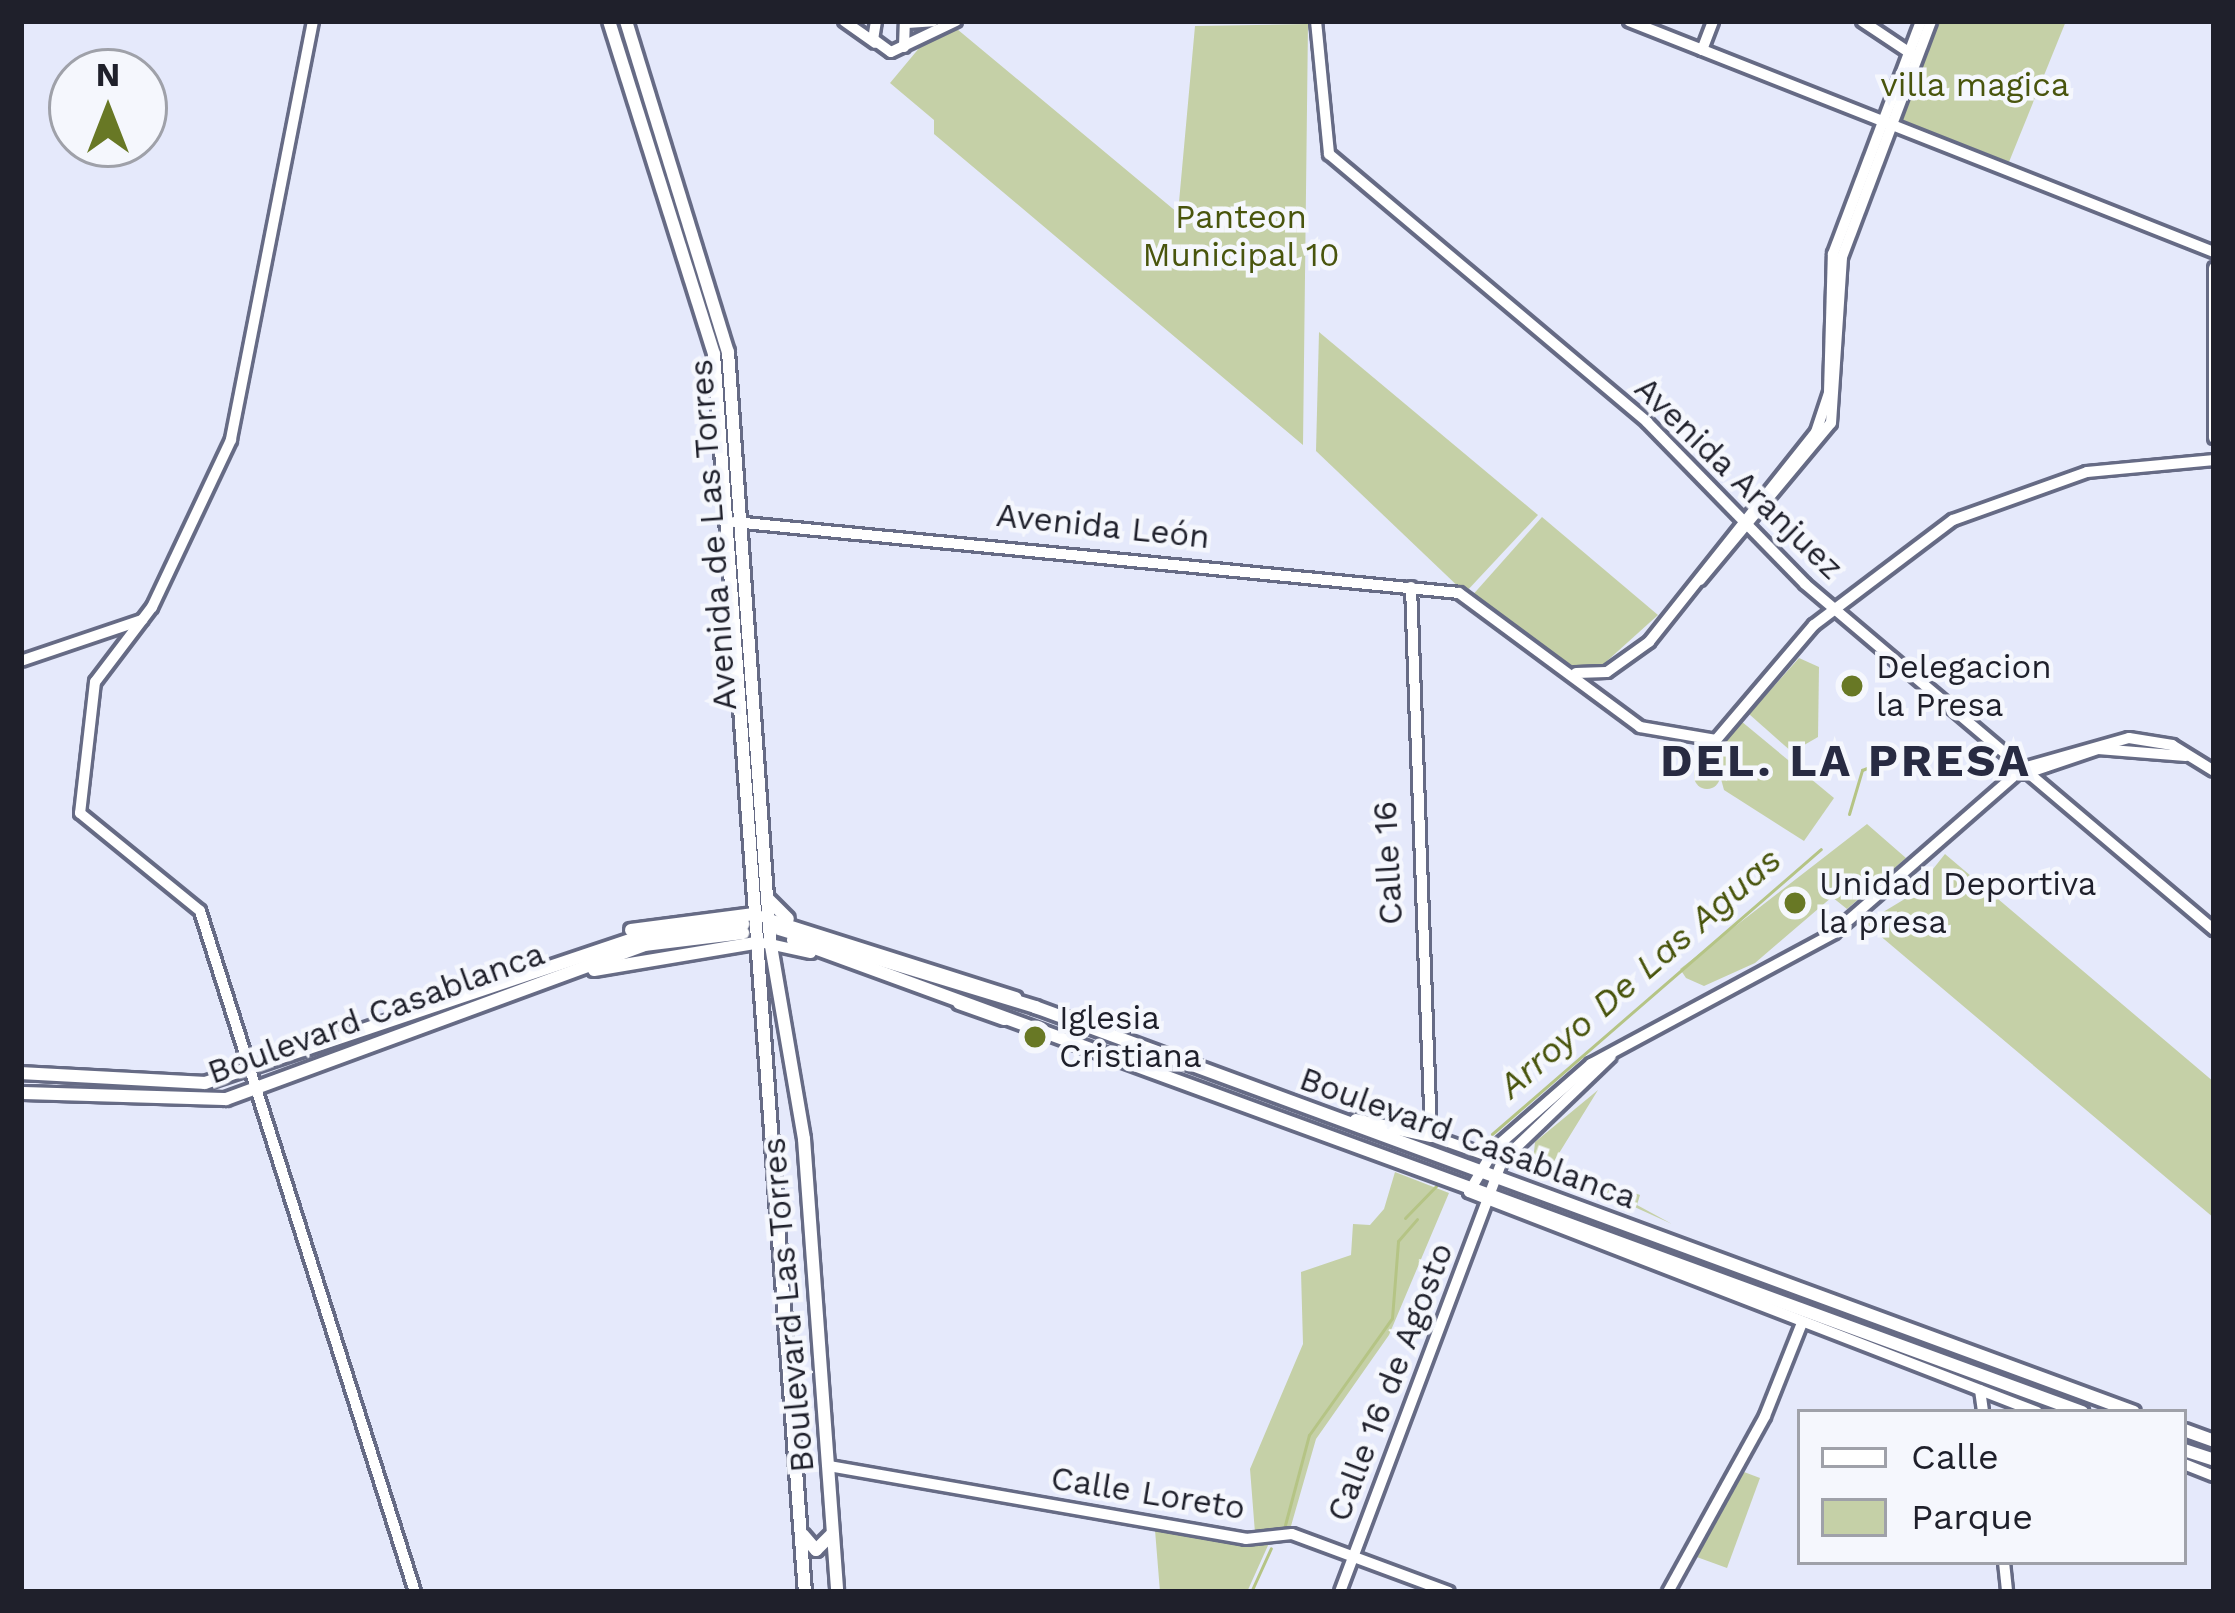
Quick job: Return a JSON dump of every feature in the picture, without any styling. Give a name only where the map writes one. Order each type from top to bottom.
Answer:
[{"type":"main road","name":"Avenida de Las Torres","points":[[609,21],[711,340],[752,922]]},
{"type":"main road","name":"Avenida de Las Torres","points":[[626,21],[726,338],[766,892],[752,922]]},
{"type":"main road","points":[[766,892],[774,934]]},
{"type":"main road","points":[[572,964],[657,922],[752,922],[774,934]]},
{"type":"main road","name":"Boulevard Casablanca","points":[[21,1073],[205,1083],[572,964],[752,922]]},
{"type":"main road","points":[[572,964],[774,934]]},
{"type":"main road","name":"Boulevard Casablanca","points":[[774,934],[1035,1006],[2126,1409]]},
{"type":"main road","name":"Boulevard Casablanca","points":[[774,934],[1034,1024],[1472,1185],[1488,1198],[2074,1409]]},
{"type":"main road","name":"Boulevard Las Torres","points":[[774,934],[803,1131],[837,1592]]},
{"type":"main road","name":"Boulevard Las Torres","points":[[774,934],[805,1592]]},
{"type":"main road","name":"Boulevard Casablanca","points":[[21,1094],[168,1105],[256,1090],[572,964]]},
{"type":"main road","points":[[959,1003],[1034,1024]]},
{"type":"main road","points":[[1334,1117],[1431,1136]]},
{"type":"main road","points":[[800,1528],[816,1550],[832,1528]]},
{"type":"main road","points":[[804,1572],[825,1568],[837,1592]]},
{"type":"street","points":[[313,21],[231,440],[145,619],[95,682],[80,813],[200,911],[415,1592]]},
{"type":"street","points":[[844,21],[875,43],[904,47],[956,21]]},
{"type":"street","points":[[875,43],[877,21]]},
{"type":"street","points":[[904,47],[906,22],[933,21]]},
{"type":"street","name":"Avenida Aranjuez","points":[[1316,21],[1329,154],[1617,395],[1833,608],[2214,930]]},
{"type":"street","points":[[1629,21],[2214,252]]},
{"type":"street","points":[[1702,50],[1713,21]]},
{"type":"street","points":[[1862,21],[1914,55]]},
{"type":"street","points":[[1914,55],[1922,21]]},
{"type":"street","points":[[1573,672],[1628,661],[1831,423],[1842,257],[1887,125],[1931,21]]},
{"type":"street","points":[[2214,268],[2214,438]]},
{"type":"street","points":[[1833,608],[1920,539],[2011,495],[2102,469],[2214,460]]},
{"type":"street","name":"Avenida León","points":[[724,520],[1411,587],[1462,596],[1573,672],[1640,727],[1716,740],[1833,608]]},
{"type":"street","name":"Calle 16","points":[[1411,587],[1431,1136]]},
{"type":"street","points":[[21,662],[145,619]]},
{"type":"street","points":[[1472,1185],[1490,1154],[1613,1053],[1858,915],[2022,772],[2116,738],[2189,756],[2214,771]]},
{"type":"street","points":[[752,922],[959,1003]]},
{"type":"street","points":[[1431,1136],[1502,1161],[1613,1053]]},
{"type":"street","name":"Calle 16 de Agosto","points":[[1340,1592],[1502,1161]]},
{"type":"street","points":[[1488,1198],[2019,1409]]},
{"type":"street","points":[[1668,1592],[1765,1416],[1802,1323]]},
{"type":"street","points":[[1980,1390],[1983,1409]]},
{"type":"street","name":"Calle Loreto","points":[[829,1466],[1246,1539],[1287,1533],[1449,1592]]},
{"type":"green space","name":"villa magica","points":[[1935,21],[2066,21],[2009,162],[1898,119]]},
{"type":"green space","name":"Panteon Municipal 10","points":[[1308,24],[1303,445],[934,134],[934,120],[890,83],[925,41],[957,29],[1178,213],[1195,26]]},
{"type":"green space","points":[[1319,332],[1538,515],[1465,593],[1316,451]]},
{"type":"green space","points":[[1542,517],[1658,615],[1597,670],[1577,670],[1470,598]]},
{"type":"green space","points":[[1799,658],[1819,667],[1818,737],[1792,752],[1749,714]]},
{"type":"green space","points":[[1741,721],[1834,798],[1804,841],[1724,790],[1714,753]]},
{"type":"green space","points":[[1707,763],[1720,776],[1707,789],[1694,776]]},
{"type":"green space","name":"Unidad Deportiva la presa","points":[[1867,824],[1906,858],[1847,909],[1832,897],[1755,963],[1704,986],[1686,978],[1680,969]]},
{"type":"green space","points":[[1945,854],[2214,1082],[2214,1218],[1865,923],[1913,894]]},
{"type":"green space","points":[[1598,1090],[1553,1163],[1640,1195],[1637,1205],[1672,1224],[1533,1161],[1535,1142]]},
{"type":"green space","points":[[1395,1172],[1449,1193],[1389,1335],[1316,1439],[1291,1526],[1255,1533],[1250,1469],[1303,1344],[1301,1272],[1351,1255],[1353,1224],[1370,1225],[1384,1209]]},
{"type":"green space","points":[[1744,1472],[1760,1478],[1727,1568],[1694,1556]]},
{"type":"green space","points":[[1155,1530],[1248,1545],[1270,1541],[1247,1592],[1160,1592]]},
{"type":"waterway","points":[[1849,814],[1862,770],[1894,757]]},
{"type":"waterway","name":"Arroyo De Las Aguas","points":[[1492,1134],[1821,849]]},
{"type":"waterway","points":[[1405,1218],[1436,1186]]},
{"type":"waterway","name":"Arroyo De Las Aguas","points":[[1285,1525],[1309,1435],[1392,1318],[1398,1241],[1417,1219]]},
{"type":"waterway","name":"Arroyo De Las Aguas","points":[[1251,1592],[1271,1548]]},
{"type":"place","name":"Delegacion la Presa","points":[[1852,686]]},
{"type":"place","name":"Unidad Deportiva la presa","points":[[1795,903]]},
{"type":"place","name":"Iglesia Cristiana","points":[[1035,1037]]},
{"type":"district","name":"DEL. LA PRESA","points":[[1846,761]]}]
